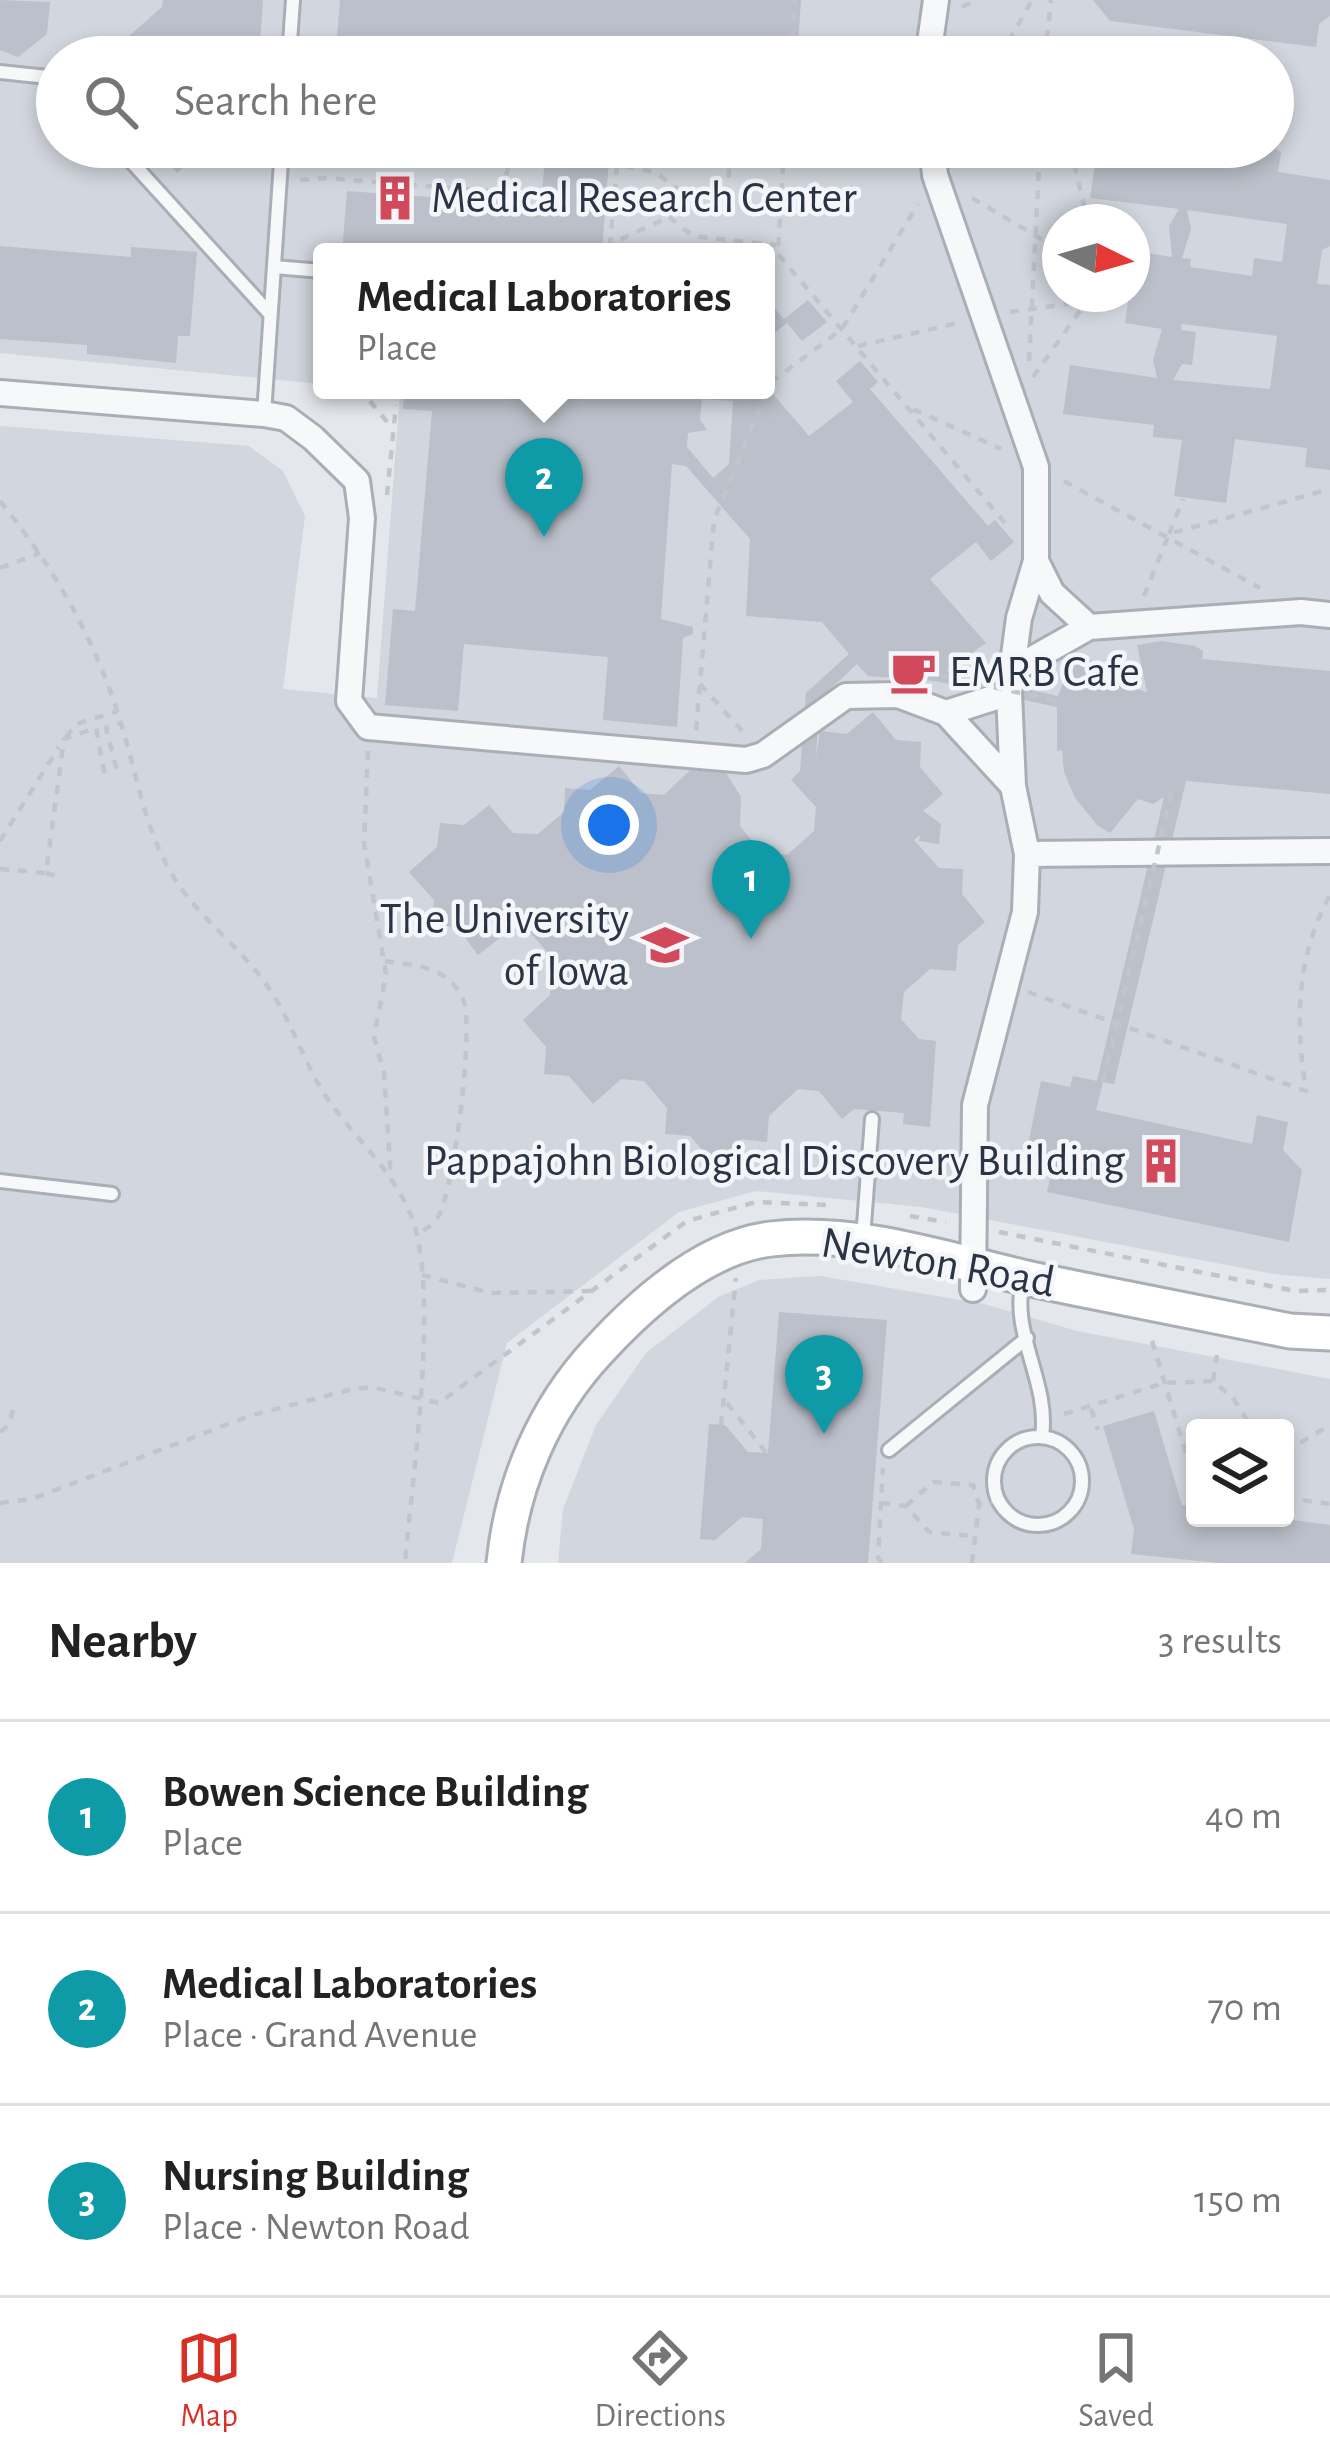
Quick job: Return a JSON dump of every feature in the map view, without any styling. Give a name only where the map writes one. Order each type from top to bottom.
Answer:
[{"type":"street","points":[[931,36],[936,0]]},
{"type":"street","points":[[934,168],[1036,466],[1036,561],[1010,682],[1013,786],[1027,854],[1025,912],[976,1105],[975,1276]]},
{"type":"street","points":[[0,394],[286,418],[357,481],[362,518],[347,681],[354,716],[368,727],[387,733],[746,760],[763,755],[846,696],[898,695],[946,713],[1013,786]]},
{"type":"street","points":[[1036,561],[1052,593],[1089,627]]},
{"type":"street","points":[[946,713],[1010,682],[1089,627],[1301,612],[1330,615]]},
{"type":"street","points":[[1027,854],[1330,851]]},
{"type":"street","name":"Newton Road","points":[[503,1563],[533,1448],[585,1364],[666,1288],[738,1248],[769,1239],[862,1244],[975,1276],[1024,1277],[1304,1334],[1330,1333]]},
{"type":"lane","points":[[290,36],[293,0]]},
{"type":"lane","points":[[0,72],[36,76]]},
{"type":"lane","points":[[137,168],[270,314]]},
{"type":"lane","points":[[264,414],[281,168]]},
{"type":"lane","points":[[274,267],[313,270]]},
{"type":"lane","points":[[862,1244],[872,1119]]},
{"type":"lane","points":[[0,1181],[112,1194]]},
{"type":"lane","points":[[1024,1277],[1017,1300],[1045,1412],[1042,1436]]},
{"type":"lane","points":[[886,1452],[1027,1338]]},
{"type":"lane","points":[[1042,1436],[1064,1444],[1079,1462],[1083,1485],[1075,1508],[1057,1522],[1034,1526],[1012,1518],[997,1501],[993,1478],[1001,1456],[1019,1440],[1042,1436]]},
{"type":"path","points":[[792,36],[795,0]]},
{"type":"path","points":[[1012,36],[1032,0]]},
{"type":"path","points":[[1047,36],[1051,0]]},
{"type":"path","points":[[300,180],[486,191],[502,188],[508,168]]},
{"type":"path","points":[[610,243],[617,168]]},
{"type":"path","points":[[633,168],[655,172],[687,196],[728,192],[729,168]]},
{"type":"path","points":[[782,168],[776,245],[1036,561]]},
{"type":"path","points":[[1039,168],[1028,385],[1079,312]]},
{"type":"path","points":[[1075,168],[1084,204]]},
{"type":"path","points":[[775,379],[842,329],[935,175]]},
{"type":"path","points":[[612,243],[669,217],[687,196]]},
{"type":"path","points":[[669,217],[693,236],[758,243]]},
{"type":"path","points":[[694,757],[714,520],[763,399]]},
{"type":"path","points":[[370,401],[393,430],[396,405]]},
{"type":"path","points":[[913,408],[1169,534],[1301,612]]},
{"type":"path","points":[[1169,534],[1330,488]]},
{"type":"path","points":[[1133,623],[1183,499]]},
{"type":"path","points":[[0,501],[41,552],[89,635],[118,711],[145,821],[171,873],[226,945],[262,977],[301,1041],[322,1090],[412,1218],[421,1275],[405,1563]]},
{"type":"path","points":[[0,568],[41,552]]},
{"type":"path","points":[[941,676],[1058,701]]},
{"type":"path","points":[[700,684],[763,755]]},
{"type":"path","points":[[0,841],[76,724],[118,711]]},
{"type":"path","points":[[64,739],[96,728],[104,771],[116,767],[106,728],[121,723]]},
{"type":"path","points":[[368,727],[364,843],[385,961],[374,1037],[384,1073],[391,1184]]},
{"type":"path","points":[[46,873],[64,739]]},
{"type":"path","points":[[1103,1082],[1172,791]]},
{"type":"path","points":[[0,868],[63,878]]},
{"type":"path","points":[[1005,985],[1306,1091],[1297,1033],[1300,983],[1313,928],[1330,895]]},
{"type":"path","points":[[385,961],[431,966],[464,1000],[468,1027],[449,1185],[437,1219],[415,1237]]},
{"type":"path","points":[[721,1425],[727,1403],[738,1248]]},
{"type":"path","points":[[421,1275],[491,1293],[594,1291]]},
{"type":"path","points":[[1152,1341],[1186,1455]]},
{"type":"path","points":[[1213,1381],[1217,1354]]},
{"type":"path","points":[[1045,1412],[1091,1409],[1164,1383],[1213,1381],[1233,1398],[1246,1419]]},
{"type":"path","points":[[0,1503],[32,1499],[249,1416],[349,1390],[371,1388],[417,1402],[439,1403]]},
{"type":"path","points":[[0,1432],[9,1425],[15,1401]]},
{"type":"path","points":[[727,1403],[765,1451],[769,1442]]},
{"type":"path","points":[[1091,1409],[1098,1430]]},
{"type":"path","points":[[1294,1447],[1330,1425]]},
{"type":"path","points":[[882,1563],[886,1452]]},
{"type":"path","points":[[906,1506],[933,1482],[973,1485],[980,1504],[972,1536],[972,1563]]},
{"type":"path","points":[[1294,1499],[1330,1504]]},
{"type":"path","points":[[980,1504],[997,1501]]},
{"type":"path","points":[[881,1504],[906,1506],[929,1532],[972,1536]]},
{"type":"shaded area","name":"The University of Iowa","points":[[0,0],[1330,0],[1330,1279],[1274,1274],[922,1207],[756,1191],[679,1212],[507,1343],[452,1563],[0,1563],[0,426],[249,446],[283,471],[305,516],[283,689],[377,698],[399,399],[775,399],[775,243],[313,243],[313,383],[0,353]]},
{"type":"shaded area","points":[[820,1276],[984,1304],[1077,1331],[1330,1379],[1330,1563],[558,1563],[563,1509],[596,1425],[646,1353],[718,1297],[759,1280]]},
{"type":"building","points":[[0,0],[50,2],[47,34],[36,36],[36,43],[18,57],[0,50]]},
{"type":"building","points":[[163,0],[263,0],[260,36],[129,36],[162,7]]},
{"type":"building","points":[[340,0],[801,0],[798,36],[337,36]]},
{"type":"building","points":[[1093,0],[1330,0],[1330,16],[1319,24],[1316,47],[1294,44],[1294,36],[1229,36],[1110,21]]},
{"type":"building","name":"Medical Research Center","points":[[544,168],[608,168],[603,243],[343,243],[347,191],[541,205]]},
{"type":"building","points":[[1094,168],[1279,168],[1278,172],[1330,180],[1330,246],[1322,250],[1317,284],[1330,285],[1330,470],[1305,467],[1307,448],[1235,439],[1226,503],[1174,496],[1182,440],[1153,437],[1154,425],[1063,414],[1070,365],[1157,378],[1153,360],[1162,329],[1125,323],[1127,312],[1150,312],[1150,253],[1172,257],[1169,226],[1179,209],[1090,198]],"holes":[[[1187,210],[1287,224],[1282,262],[1254,258],[1252,276],[1190,267],[1191,259],[1182,258],[1191,229]],[[1182,324],[1277,336],[1270,389],[1173,380],[1182,364],[1192,365],[1196,332],[1181,330]]]},
{"type":"building","points":[[0,246],[131,257],[131,247],[197,252],[190,336],[178,336],[176,363],[87,354],[87,345],[0,339]]},
{"type":"building","points":[[808,300],[827,322],[802,341],[787,323],[775,333],[775,309],[784,319]]},
{"type":"building","points":[[860,361],[878,382],[870,389],[988,526],[995,520],[1014,542],[991,561],[976,542],[930,579],[986,643],[946,671],[1058,696],[1071,661],[1085,665],[1081,657],[1119,672],[1121,684],[1147,692],[1137,645],[1162,641],[1195,646],[1203,651],[1202,659],[1330,671],[1330,794],[1186,781],[1114,1084],[1103,1082],[1096,1110],[1252,1144],[1257,1115],[1288,1122],[1283,1150],[1302,1170],[1289,1242],[1047,1192],[1052,1170],[1024,1164],[1041,1081],[1070,1087],[1073,1076],[1097,1081],[1164,797],[1153,804],[1138,799],[1110,833],[1098,826],[1075,798],[1064,772],[1062,750],[1057,751],[1057,707],[935,681],[868,676],[857,664],[820,699],[816,757],[820,731],[847,734],[873,712],[896,740],[921,742],[920,767],[943,794],[923,811],[941,824],[939,844],[919,841],[920,835],[914,840],[939,868],[963,869],[962,894],[985,922],[958,945],[956,971],[930,969],[904,992],[901,1019],[919,1039],[936,1041],[930,1127],[903,1124],[904,1113],[854,1109],[842,1119],[819,1091],[798,1089],[769,1116],[767,1142],[742,1139],[714,1163],[690,1136],[665,1134],[667,1108],[644,1081],[621,1079],[593,1104],[569,1076],[544,1074],[546,1047],[523,1020],[550,995],[553,959],[530,932],[509,931],[478,955],[457,927],[432,925],[434,900],[409,872],[437,847],[440,823],[464,825],[489,805],[513,833],[538,834],[564,812],[565,788],[590,790],[619,766],[641,793],[664,795],[690,770],[726,773],[741,797],[740,826],[762,853],[787,855],[814,831],[816,807],[791,780],[800,771],[806,693],[849,654],[822,622],[746,616],[750,539],[686,466],[672,464],[661,619],[693,627],[693,634],[683,638],[677,727],[603,720],[608,657],[464,644],[458,711],[385,705],[393,609],[415,611],[432,411],[403,409],[404,399],[775,396],[809,436],[853,402],[836,381]],"holes":[[[702,399],[733,401],[729,464],[713,478],[687,447],[688,433],[707,430],[700,419]]]},
{"type":"building","points":[[779,1312],[887,1320],[868,1563],[745,1563],[761,1549],[763,1519],[742,1517],[715,1540],[700,1539],[709,1424],[725,1425],[748,1452],[768,1453]]},
{"type":"building","points":[[1154,1411],[1182,1505],[1186,1505],[1186,1527],[1294,1527],[1294,1520],[1330,1525],[1330,1563],[1219,1563],[1131,1554],[1134,1529],[1103,1426]]},
{"type":"place","name":"Medical Research Center","points":[[395,198]]},
{"type":"place","name":"Medical Laboratories","points":[[544,537]]},
{"type":"place","name":"EMRB Cafe","points":[[913,672]]},
{"type":"place","name":"Bowen Science Building","points":[[751,939]]},
{"type":"place","name":"The University of Iowa","points":[[665,945]]},
{"type":"place","name":"Pappajohn Biological Discovery Building","points":[[1161,1161]]},
{"type":"place","name":"Nursing Building","points":[[824,1434]]}]
